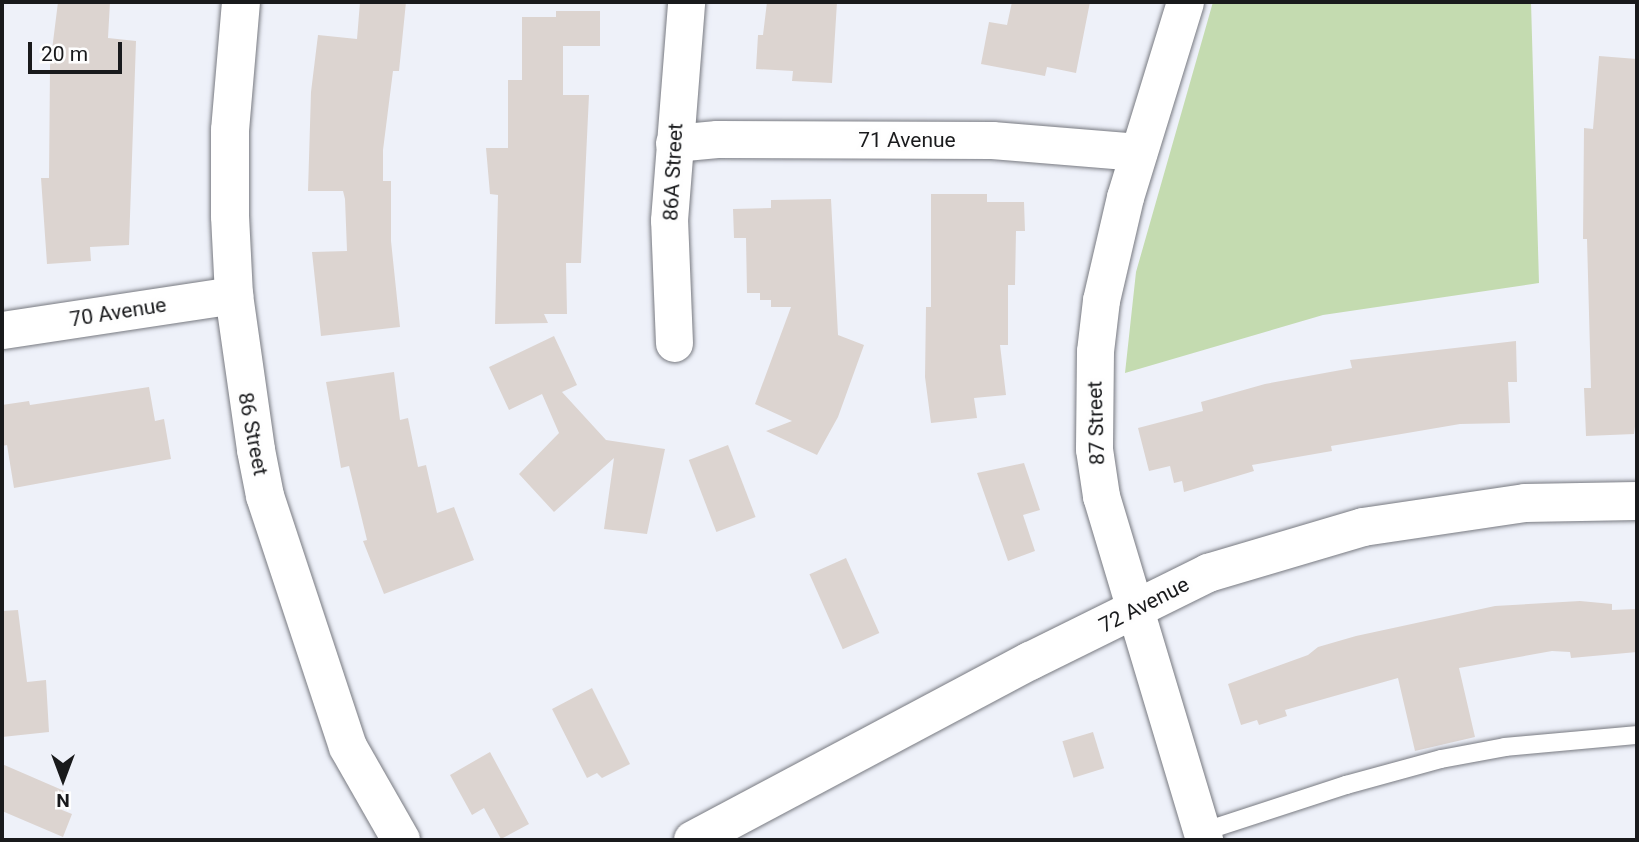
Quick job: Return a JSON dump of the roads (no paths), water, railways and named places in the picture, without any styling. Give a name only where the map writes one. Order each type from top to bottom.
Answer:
[{"type":"street","name":"86 Street","points":[[241,2],[230,130],[234,295],[244,383],[265,496],[348,747],[401,840]]},
{"type":"street","name":"86A Street","points":[[674,343],[670,220],[686,2]]},
{"type":"street","name":"87 Street","points":[[1185,2],[1139,152],[1101,300],[1094,449],[1101,496],[1197,837]]},
{"type":"street","name":"71 Avenue","points":[[674,143],[717,139],[992,140],[1139,152]]},
{"type":"street","name":"70 Avenue","points":[[2,330],[234,295]]},
{"type":"street","name":"72 Avenue","points":[[693,840],[1208,573],[1363,527],[1525,503],[1637,501]]},
{"type":"lane","points":[[1197,837],[1441,760],[1505,747],[1637,735]]}]
